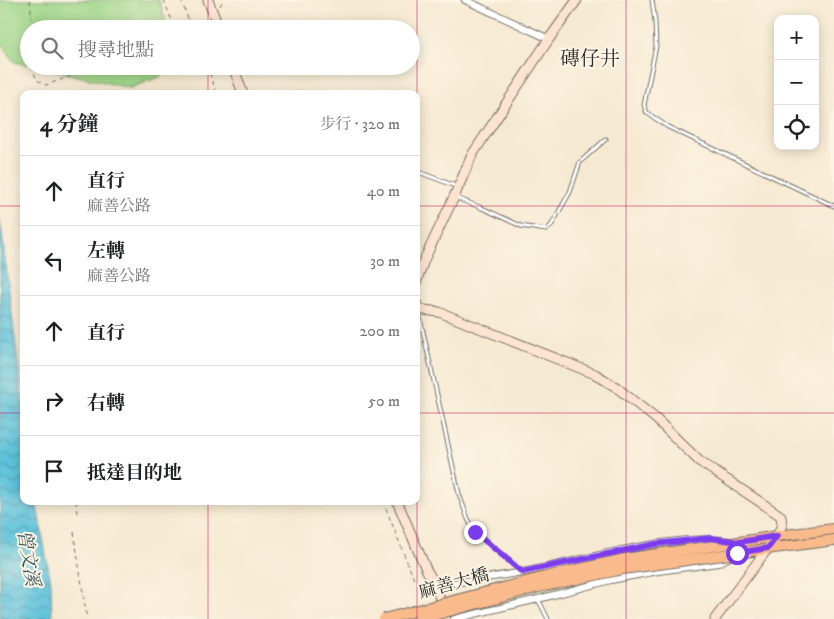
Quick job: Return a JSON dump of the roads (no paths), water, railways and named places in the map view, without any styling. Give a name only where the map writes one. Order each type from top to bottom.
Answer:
[{"type":"main road","name":"麻善大橋","points":[[384,619],[545,577],[624,559],[833,527]]},
{"type":"main road","name":"麻善大橋","points":[[418,619],[539,587],[623,568],[834,540]]},
{"type":"street","points":[[208,0],[216,20]]},
{"type":"street","points":[[465,0],[549,39]]},
{"type":"street","points":[[420,272],[459,188],[472,155],[577,0]]},
{"type":"street","points":[[236,75],[242,90]]},
{"type":"street","points":[[420,309],[439,312],[595,374],[616,387],[656,419],[699,461],[778,512],[782,520],[777,536],[715,619]]},
{"type":"street","points":[[399,505],[426,568],[436,586],[446,619]]},
{"type":"street","points":[[436,586],[522,572],[655,544],[711,538],[739,542]]},
{"type":"street","points":[[454,619],[538,600],[611,580],[658,571],[718,563],[737,553]]},
{"type":"lane","points":[[652,0],[656,46],[645,97],[644,108],[647,113],[668,127],[698,142],[834,206]]},
{"type":"lane","points":[[454,197],[521,226],[546,230],[551,226],[570,192],[580,162],[606,139]]},
{"type":"lane","points":[[420,173],[459,188]]},
{"type":"lane","points":[[420,322],[459,494],[468,520],[475,532],[522,572]]},
{"type":"lane","points":[[538,600],[548,619]]},
{"type":"water","name":"曾文溪","points":[[0,218],[20,379],[20,505],[37,505],[51,582],[52,619],[0,619]]},
{"type":"district","name":"磚仔井","points":[[590,59]]}]
